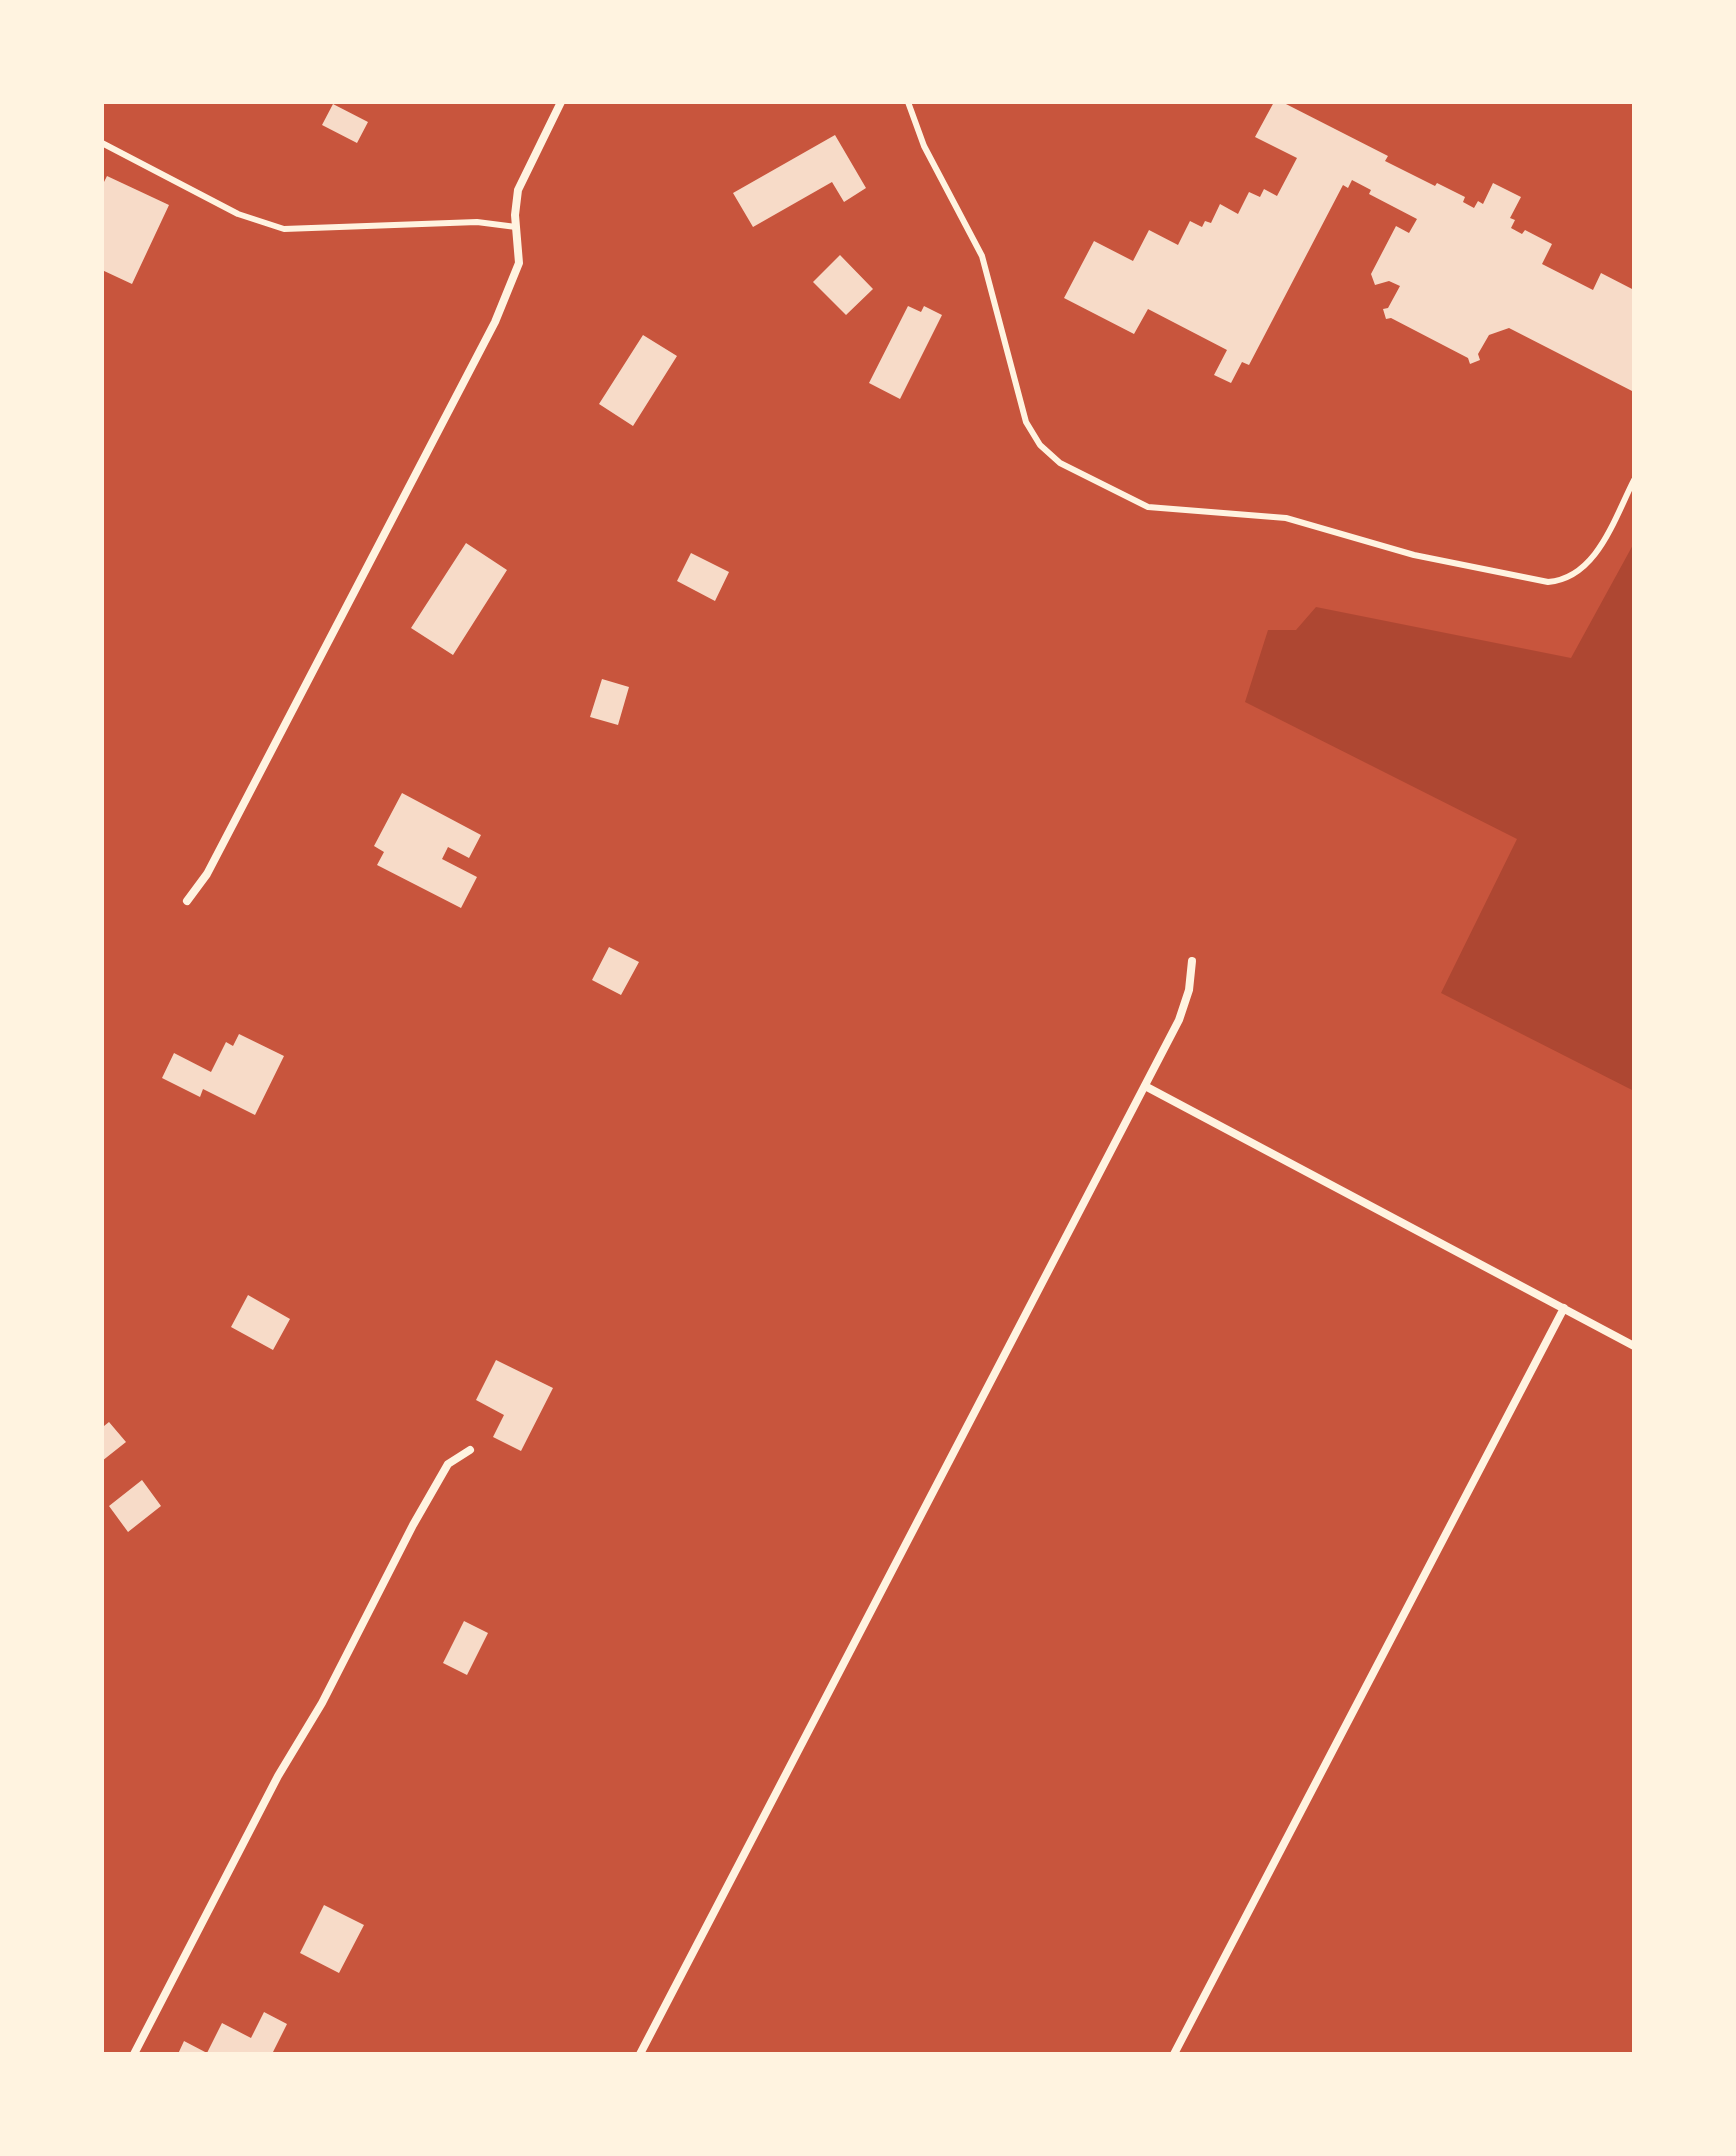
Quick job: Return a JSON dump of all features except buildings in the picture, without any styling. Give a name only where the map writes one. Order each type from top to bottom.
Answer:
[{"type":"street","points":[[187,901],[207,874],[495,322],[519,263],[516,227],[518,190],[561,102]]},
{"type":"street","points":[[640,2054],[1145,1086],[1184,1008],[1192,961]]},
{"type":"street","points":[[1145,1086],[1634,1346]]},
{"type":"street","points":[[1174,2054],[1564,1308]]},
{"type":"street","points":[[134,2054],[278,1776],[322,1703],[413,1525],[448,1464],[470,1450]]},
{"type":"lane","points":[[908,102],[924,146],[982,256],[1021,409],[1032,434],[1060,463],[1132,502],[1163,509],[1286,518],[1414,555],[1548,582],[1564,581],[1589,563],[1634,480]]},
{"type":"lane","points":[[102,143],[238,214],[284,229],[477,222],[516,227]]},
{"type":"shaded area","points":[[1634,543],[1634,1091],[1441,993],[1517,839],[1245,702],[1268,630],[1296,630],[1316,607],[1571,658]]}]
